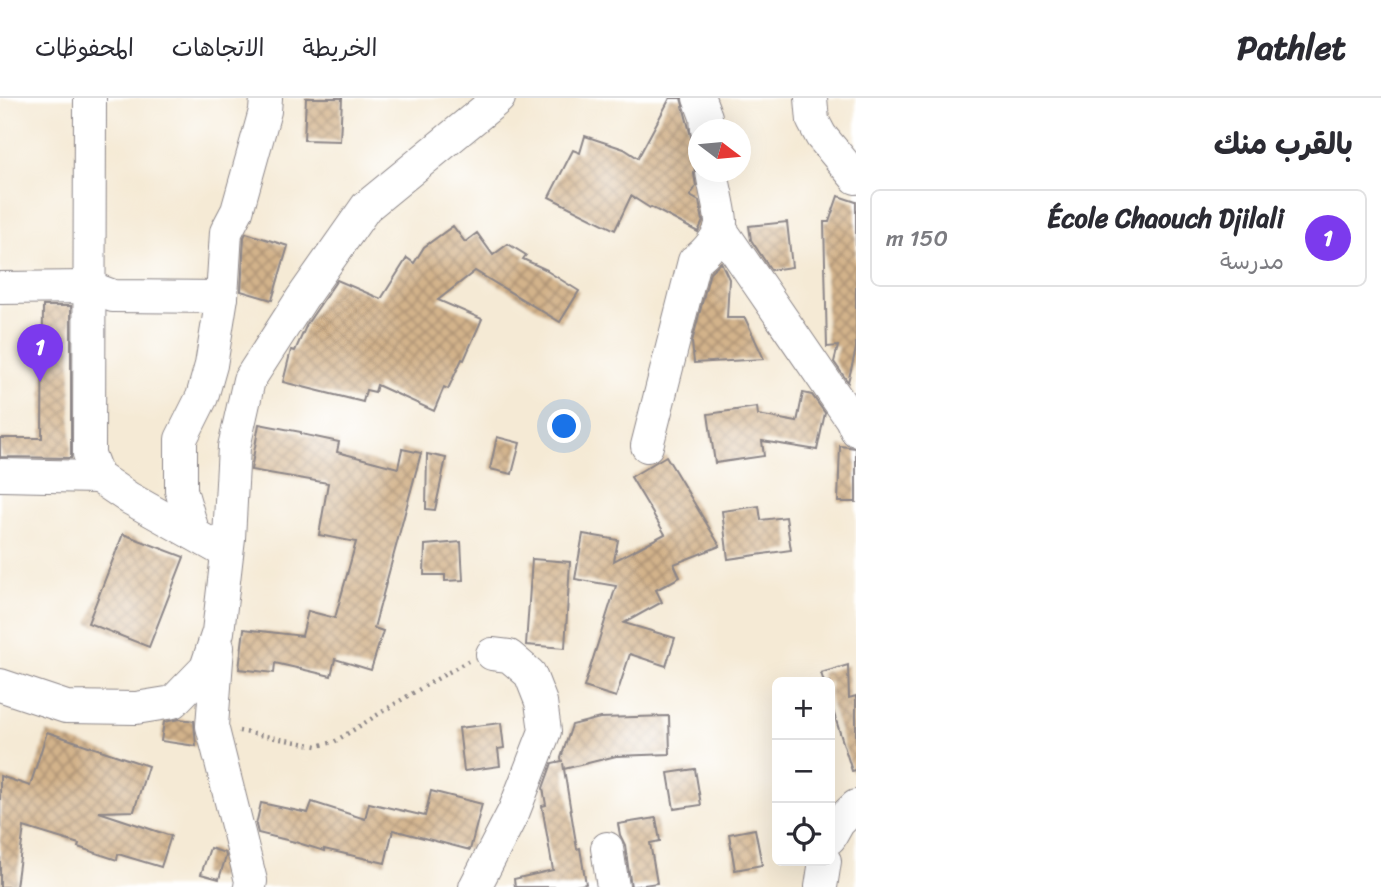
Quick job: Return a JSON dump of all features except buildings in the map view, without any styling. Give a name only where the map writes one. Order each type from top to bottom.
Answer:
[{"type":"street","points":[[90,98],[89,454],[98,477]]},
{"type":"street","points":[[194,534],[181,490],[181,439],[202,397],[211,365],[222,297],[226,232],[237,211],[265,111],[266,98]]},
{"type":"street","points":[[0,685],[66,707],[136,708],[173,702],[206,667],[218,632],[227,553],[234,447],[249,380],[366,207],[499,98]]},
{"type":"street","points":[[699,98],[706,119]]},
{"type":"street","points":[[811,98],[813,121],[821,136],[856,178]]},
{"type":"street","points":[[647,446],[694,261],[702,256],[713,242],[722,224],[714,182]]},
{"type":"street","points":[[720,228],[856,430]]},
{"type":"street","points":[[0,288],[89,287],[113,296],[222,297]]},
{"type":"street","points":[[0,475],[98,477],[227,553]]},
{"type":"street","points":[[222,593],[212,726],[256,885]]},
{"type":"street","points":[[475,887],[514,811],[545,731],[541,702],[530,674],[509,656],[492,654]]},
{"type":"street","points":[[607,848],[613,887]]},
{"type":"street","points":[[821,887],[824,866]]},
{"type":"path","points":[[212,726],[317,746],[334,742],[478,655],[492,654]]},
{"type":"place","name":"École Chaouch Djilali","points":[[40,382]]}]
